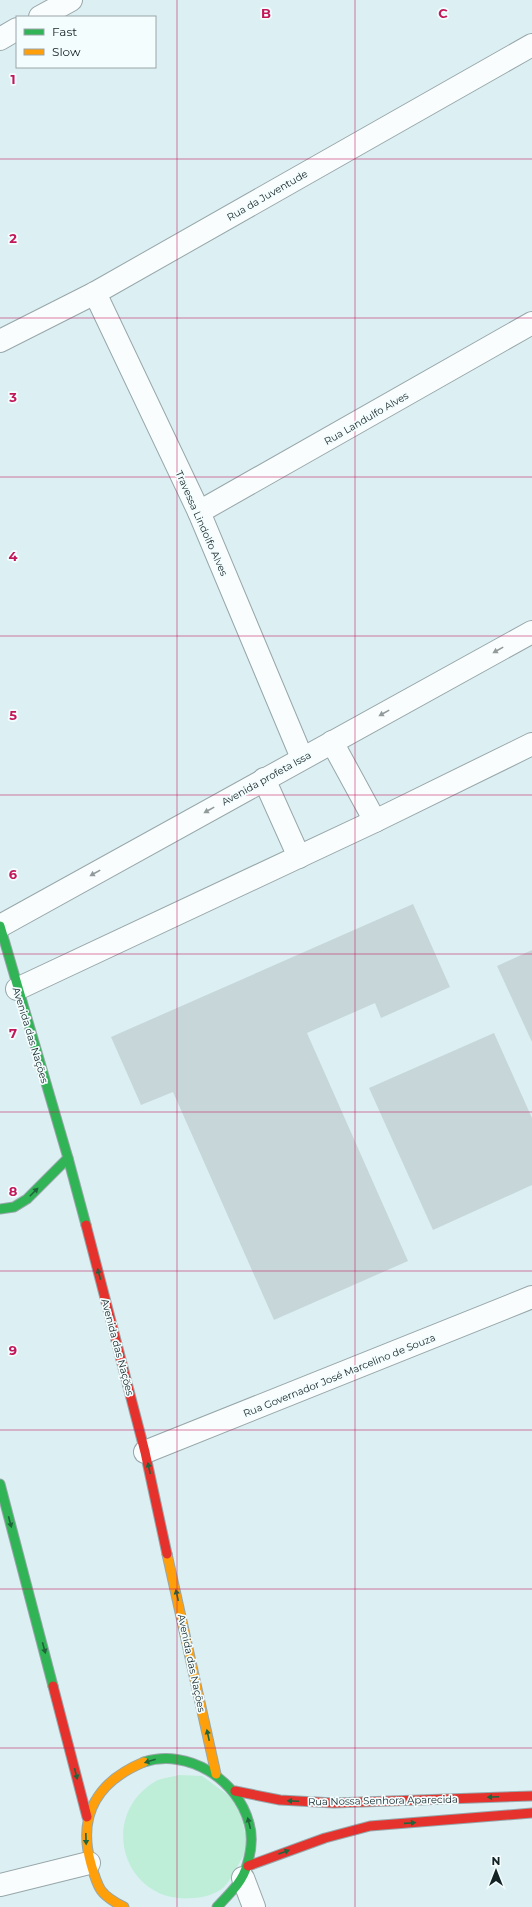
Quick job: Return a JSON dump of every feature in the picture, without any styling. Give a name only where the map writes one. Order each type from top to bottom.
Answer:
[{"type":"street","points":[[42,16],[71,0]]},
{"type":"street","points":[[0,39],[16,30]]},
{"type":"street","name":"Rua da Juventude","points":[[0,342],[95,293],[532,45]]},
{"type":"street","name":"Travessa Lindolfo Alves","points":[[95,293],[199,512],[302,758]]},
{"type":"street","name":"Rua Landulfo Alves","points":[[199,512],[532,323]]},
{"type":"street","name":"Avenida profeta Issa","points":[[0,926],[532,632]]},
{"type":"street","points":[[332,742],[375,821]]},
{"type":"street","points":[[17,988],[300,857],[532,744]]},
{"type":"street","points":[[264,779],[300,857]]},
{"type":"street","name":"Avenida das Nações","points":[[0,926],[68,1158],[145,1452],[216,1774]]},
{"type":"street","points":[[0,1209],[14,1207],[27,1199],[68,1158]]},
{"type":"street","name":"Rua Governador José Marcelino de Souza","points":[[145,1452],[532,1297]]},
{"type":"street","points":[[1,1496],[87,1817],[86,1841],[89,1863],[105,1902],[124,1907]]},
{"type":"street","points":[[87,1817],[102,1791],[126,1770],[156,1759],[188,1760],[216,1774],[235,1791],[245,1808],[250,1827],[251,1847],[245,1872],[217,1907]]},
{"type":"street","name":"Rua Nossa Senhora Aparecida","points":[[235,1791],[280,1800],[334,1803],[532,1796]]},
{"type":"street","name":"Rua Nossa Senhora Aparecida","points":[[245,1872],[325,1838],[370,1826],[532,1813]]},
{"type":"street","points":[[0,1885],[89,1863]]},
{"type":"street","points":[[245,1872],[254,1907]]},
{"type":"green space","points":[[179,1775],[202,1776],[239,1803],[248,1848],[224,1887],[213,1894],[201,1897],[193,1898],[169,1896],[150,1888],[135,1873],[126,1855],[123,1835],[127,1815],[138,1796],[156,1781]]},
{"type":"building","points":[[413,904],[450,987],[381,1018],[375,1003],[307,1033],[408,1261],[274,1320],[173,1092],[141,1105],[111,1037]]},
{"type":"building","points":[[532,950],[532,1042],[497,966]]},
{"type":"building","points":[[494,1033],[532,1118],[532,1185],[433,1230],[369,1088]]},
{"type":"traffic: fast","points":[[0,926],[68,1158],[86,1225]]},
{"type":"traffic: fast","points":[[0,1209],[14,1207],[27,1199],[68,1158]]},
{"type":"traffic: fast","points":[[0,1484],[53,1686]]},
{"type":"traffic: fast","points":[[144,1762],[161,1759],[177,1759],[193,1764],[208,1771],[222,1781],[234,1793],[243,1807],[251,1833],[251,1844],[248,1860],[245,1871],[239,1883],[217,1907]]},
{"type":"traffic: slow","points":[[167,1554],[216,1774]]},
{"type":"traffic: slow","points":[[124,1907],[105,1895],[96,1880],[87,1846],[89,1815],[103,1790],[114,1779],[144,1762]]},
{"type":"traffic: jam","points":[[86,1225],[145,1452],[167,1554]]},
{"type":"traffic: jam","points":[[53,1686],[87,1817]]},
{"type":"traffic: jam","points":[[235,1791],[280,1800],[334,1803],[532,1796]]},
{"type":"traffic: jam","points":[[248,1866],[325,1838],[370,1826],[532,1813]]}]
